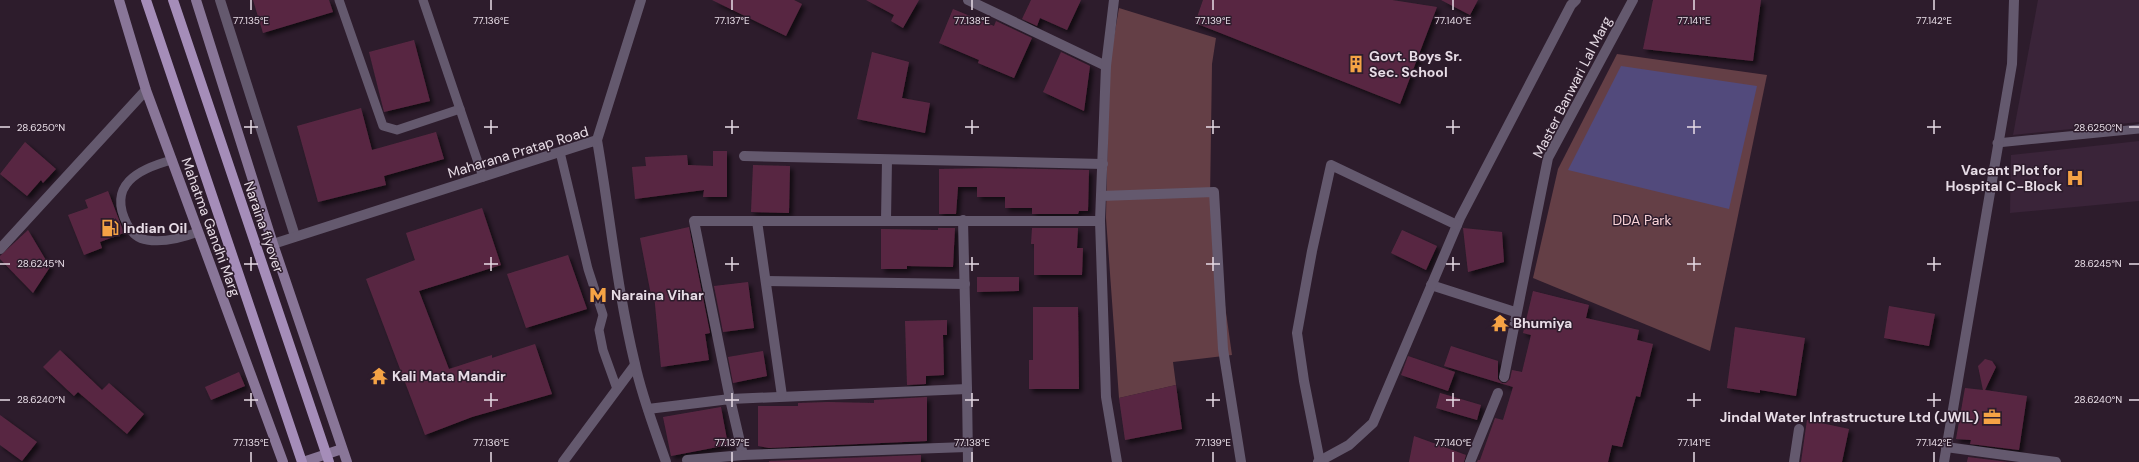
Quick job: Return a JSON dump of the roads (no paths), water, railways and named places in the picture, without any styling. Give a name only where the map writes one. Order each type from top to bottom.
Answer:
[{"type":"main road","name":"Mahatma Gandhi Marg","points":[[119,0],[146,90],[283,462]]},
{"type":"main road","points":[[146,0],[302,462],[342,449]]},
{"type":"main road","name":"Naraina flyover","points":[[173,0],[329,462]]},
{"type":"main road","points":[[196,0],[273,244],[347,462]]},
{"type":"street","points":[[220,0],[296,236]]},
{"type":"street","points":[[597,140],[641,0]]},
{"type":"street","points":[[968,0],[1106,66]]},
{"type":"street","points":[[1114,0],[1106,66],[1100,221],[1106,397],[1117,462]]},
{"type":"street","points":[[1457,225],[1331,165],[1312,251],[1297,333],[1319,462],[1349,445],[1373,423],[1457,225],[1568,12],[1576,0]]},
{"type":"street","name":"Master Banwari Lal Marg","points":[[1504,377],[1515,312],[1548,158],[1633,0]]},
{"type":"street","points":[[1944,462],[1997,143],[2012,64],[2014,0]]},
{"type":"street","points":[[0,249],[146,90]]},
{"type":"street","name":"Maharana Pratap Road","points":[[273,244],[597,140],[611,220],[616,272],[635,365],[666,462]]},
{"type":"street","points":[[744,156],[1103,164]]},
{"type":"street","points":[[886,220],[887,160]]},
{"type":"street","points":[[1101,196],[1214,192],[1223,349],[1241,462]]},
{"type":"street","points":[[963,220],[968,462]]},
{"type":"street","points":[[743,455],[694,221],[1100,221]]},
{"type":"street","points":[[757,221],[782,396]]},
{"type":"street","points":[[766,281],[965,284]]},
{"type":"street","points":[[1431,286],[1515,312]]},
{"type":"street","points":[[563,462],[635,365]]},
{"type":"street","points":[[648,409],[730,398],[966,389]]},
{"type":"street","points":[[1470,462],[1498,393]]},
{"type":"street","points":[[1794,462],[1799,429]]},
{"type":"street","points":[[687,460],[743,455],[967,447]]},
{"type":"street","points":[[1946,447],[2016,459],[2056,462]]},
{"type":"lane","points":[[339,0],[383,126],[397,130],[460,109]]},
{"type":"lane","points":[[423,0],[483,177]]},
{"type":"lane","points":[[1997,143],[2139,129]]},
{"type":"lane","points":[[560,152],[588,269],[603,315],[599,330],[603,350],[617,389]]},
{"type":"lane","points":[[172,160],[144,170],[129,181],[121,191],[120,203],[124,219],[132,233],[146,240],[166,240],[198,232]]},
{"type":"place","name":"Govt. Boys Sr. Sec. School","points":[[1356,64]]},
{"type":"place","name":"Vacant Plot for Hospital C-Block","points":[[2075,178]]},
{"type":"place","name":"Indian Oil","points":[[110,228]]},
{"type":"place","name":"Naraina Vihar","points":[[598,295]]},
{"type":"place","name":"Bhumiya","points":[[1500,323]]},
{"type":"place","name":"Kali Mata Mandir","points":[[379,376]]},
{"type":"place","name":"Jindal Water Infrastructure Ltd (JWIL)","points":[[1992,417]]},
{"type":"park label","name":"DDA Park","points":[[1642,220]]}]
